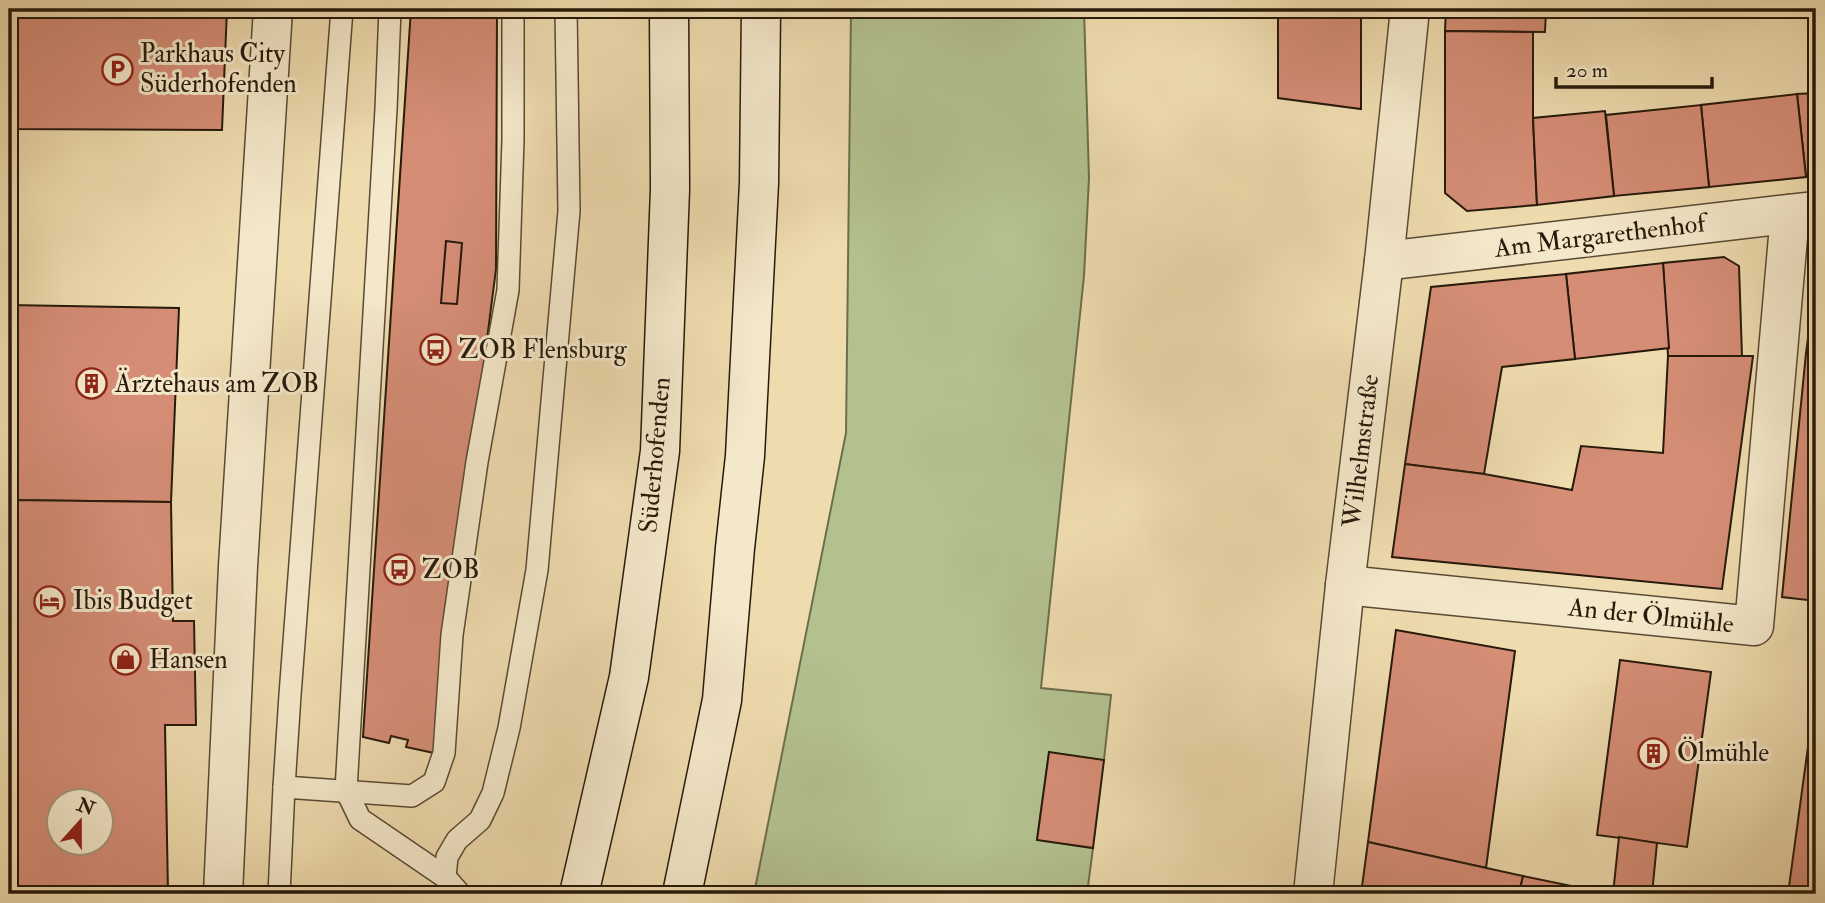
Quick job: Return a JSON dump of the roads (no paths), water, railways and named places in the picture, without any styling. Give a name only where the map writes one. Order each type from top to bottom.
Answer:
[{"type":"street","points":[[223,894],[239,566],[273,9]]},
{"type":"street","name":"Süderhofenden","points":[[579,894],[629,677],[660,451],[670,189],[669,9]]},
{"type":"street","points":[[682,894],[722,699],[745,456],[759,183],[761,9]]},
{"type":"street","name":"Wilhelmstraße","points":[[1313,894],[1410,9]]},
{"type":"street","name":"Am Margarethenhof","points":[[1384,261],[1803,213]]},
{"type":"street","name":"An der Ölmühle","points":[[1345,585],[1754,626],[1803,213]]},
{"type":"lane","points":[[279,894],[284,787],[342,9]]},
{"type":"lane","points":[[390,9],[346,790],[360,819],[445,877],[460,894]]},
{"type":"lane","points":[[284,787],[412,796],[434,782],[444,753],[452,635],[477,462],[509,289],[513,9]]},
{"type":"lane","points":[[445,877],[447,857],[457,840],[480,820],[493,793],[509,728],[537,570],[569,211],[566,9]]},
{"type":"place","name":"Parkhaus City Süderhofenden","points":[[117,69]]},
{"type":"place","name":"ZOB Flensburg","points":[[436,350]]},
{"type":"place","name":"Ärztehaus am ZOB","points":[[92,384]]},
{"type":"place","name":"ZOB","points":[[399,570]]},
{"type":"place","name":"Ibis Budget","points":[[50,601]]},
{"type":"place","name":"Hansen","points":[[126,660]]},
{"type":"place","name":"Ölmühle","points":[[1654,753]]}]
